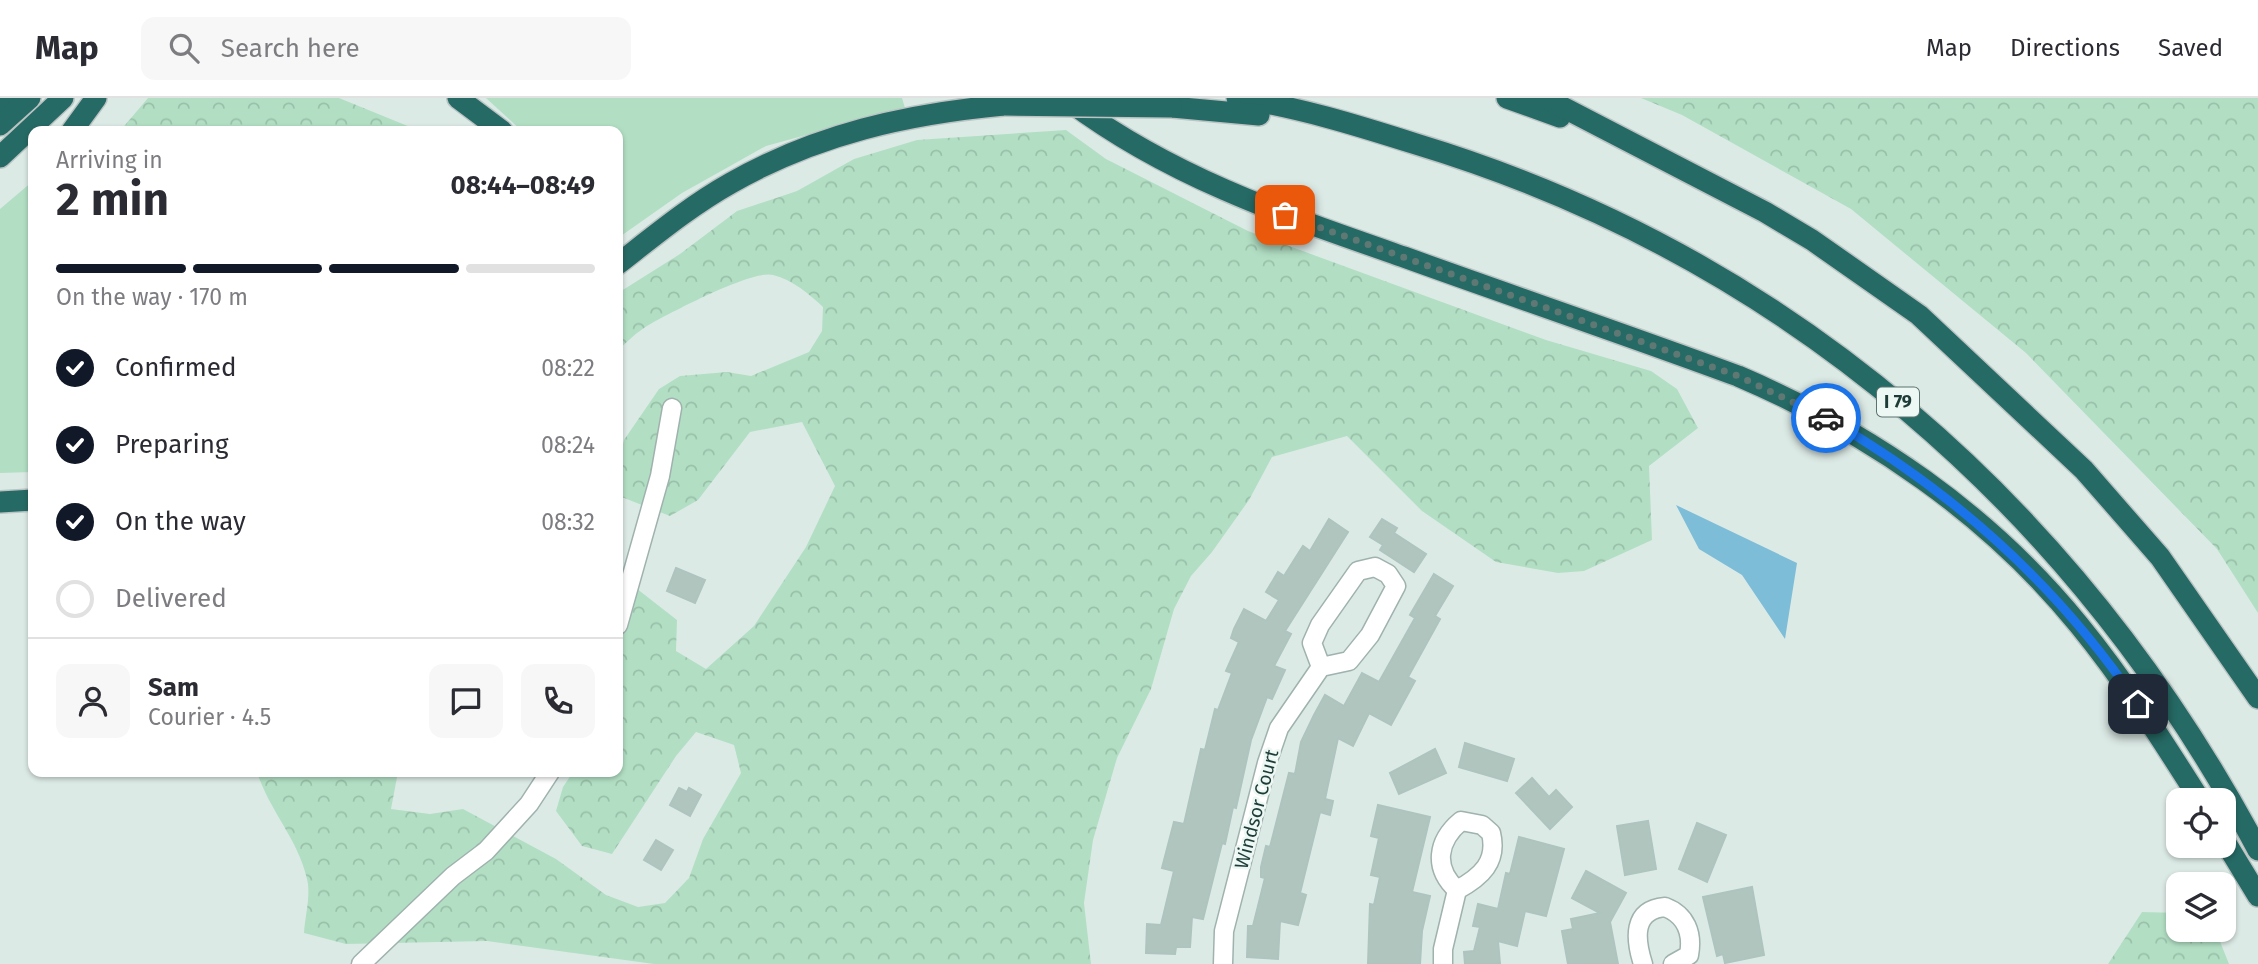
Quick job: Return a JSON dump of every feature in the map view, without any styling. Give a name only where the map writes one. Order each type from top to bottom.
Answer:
[{"type":"highway","points":[[0,103],[5,98]]},
{"type":"highway","points":[[0,125],[30,98]]},
{"type":"highway","points":[[33,126],[63,98]]},
{"type":"highway","points":[[76,126],[96,98]]},
{"type":"highway","points":[[458,98],[495,126]]},
{"type":"highway","points":[[1065,98],[1143,150],[1210,186],[1738,376],[1780,394],[1861,437],[1972,517],[2038,578],[2115,671],[2192,788]]},
{"type":"highway","name":"I 79","points":[[1237,98],[1306,110],[1510,174],[1661,243],[1805,330],[1917,417],[2007,501],[2084,585],[2178,713],[2207,758],[2258,850]]},
{"type":"highway","points":[[1507,98],[1698,175]]},
{"type":"highway","points":[[1545,98],[1698,175],[1812,240],[1919,316],[2084,470],[2160,557],[2258,698]]},
{"type":"highway","points":[[623,260],[700,202],[791,153],[887,121],[1004,104],[1172,107],[1248,114],[1389,135]]},
{"type":"highway","points":[[0,157],[28,131]]},
{"type":"highway","points":[[0,502],[28,500]]},
{"type":"highway","points":[[2235,858],[2258,896]]},
{"type":"street","points":[[623,607],[660,476],[672,408]]},
{"type":"street","points":[[1375,567],[1388,575],[1396,586],[1370,635],[1349,661],[1321,667],[1312,643],[1320,625],[1358,570],[1375,567]]},
{"type":"street","name":"Windsor Court","points":[[1223,964],[1224,931],[1267,763],[1279,728],[1321,667]]},
{"type":"street","points":[[362,964],[453,876],[486,851],[529,804],[547,777]]},
{"type":"street","points":[[1443,964],[1443,949],[1457,890]]},
{"type":"street","points":[[1643,964],[1637,942],[1639,920],[1645,912],[1665,907],[1682,918],[1690,935],[1689,955],[1673,964]]},
{"type":"green space","points":[[148,98],[339,98],[408,126],[124,126]]},
{"type":"green space","points":[[486,98],[902,98],[905,108],[766,146],[682,193],[623,234],[623,126],[517,126]]},
{"type":"green space","points":[[1641,98],[2258,98],[2258,613],[2217,549],[2026,353],[1851,209],[1682,115]]},
{"type":"green space","points":[[1066,130],[1106,159],[1248,231],[1546,340],[1651,371],[1677,389],[1698,428],[1649,466],[1652,540],[1584,571],[1558,573],[1496,562],[1422,511],[1347,436],[1272,457],[1249,500],[1212,552],[1191,576],[1174,609],[1151,689],[1117,758],[1093,840],[1084,903],[1091,964],[654,964],[487,941],[346,944],[304,933],[308,885],[303,864],[259,777],[397,777],[391,809],[430,814],[463,809],[556,859],[606,895],[638,907],[665,903],[689,878],[703,839],[741,773],[734,745],[696,732],[676,756],[612,854],[582,846],[556,811],[563,787],[570,777],[623,777],[623,578],[677,620],[676,651],[706,669],[754,626],[806,547],[835,486],[802,422],[750,432],[698,500],[670,516],[623,498],[623,444],[659,389],[680,376],[727,372],[751,376],[809,352],[822,331],[823,307],[787,280],[763,275],[730,285],[673,312],[643,328],[623,346],[623,290],[680,254],[737,211],[797,191],[854,159],[917,140]]},
{"type":"green space","points":[[28,185],[28,472],[0,473],[0,209]]},
{"type":"green space","points":[[2142,912],[2166,913],[2166,942],[2220,942],[2229,964],[2108,964]]},
{"type":"water","points":[[1676,505],[1797,563],[1785,639],[1742,575],[1699,549]]},
{"type":"building","points":[[1329,519],[1348,532],[1285,631],[1291,634],[1274,666],[1285,670],[1272,699],[1267,697],[1251,740],[1236,808],[1233,807],[1225,844],[1222,843],[1203,919],[1192,917],[1190,947],[1176,947],[1175,954],[1146,953],[1147,924],[1161,925],[1174,871],[1162,868],[1174,822],[1184,824],[1201,749],[1205,750],[1215,709],[1218,710],[1232,673],[1226,671],[1239,642],[1231,638],[1234,629],[1244,609],[1266,621],[1279,600],[1266,592],[1278,572],[1284,576],[1303,546],[1310,551]]},
{"type":"building","points":[[1382,519],[1397,528],[1394,533],[1426,554],[1414,572],[1380,550],[1383,545],[1370,537]]},
{"type":"building","points":[[676,568],[705,580],[695,603],[667,591]]},
{"type":"building","points":[[1434,574],[1453,586],[1435,616],[1440,619],[1408,677],[1415,681],[1391,725],[1369,713],[1353,746],[1338,738],[1325,799],[1333,801],[1330,815],[1320,812],[1300,893],[1306,895],[1298,925],[1280,921],[1278,959],[1247,957],[1248,926],[1253,926],[1265,878],[1261,877],[1261,867],[1266,846],[1270,847],[1289,773],[1295,774],[1301,742],[1314,715],[1325,695],[1344,706],[1362,673],[1379,682],[1415,618],[1410,615]]},
{"type":"building","points":[[1465,743],[1514,759],[1507,781],[1459,767]]},
{"type":"building","points":[[1435,749],[1446,773],[1399,794],[1390,773]]},
{"type":"building","points":[[1532,778],[1549,797],[1556,790],[1572,807],[1550,829],[1516,793]]},
{"type":"building","points":[[679,788],[687,792],[689,788],[701,795],[690,816],[670,805]]},
{"type":"building","points":[[1378,805],[1430,817],[1412,892],[1430,896],[1422,931],[1420,964],[1368,964],[1370,904],[1374,905],[1380,877],[1371,875],[1379,838],[1371,836]]},
{"type":"building","points":[[1648,821],[1656,869],[1625,875],[1617,826]]},
{"type":"building","points":[[1697,823],[1726,835],[1707,882],[1679,869]]},
{"type":"building","points":[[1519,837],[1564,849],[1546,916],[1525,911],[1517,946],[1498,941],[1500,964],[1465,964],[1464,952],[1474,951],[1480,927],[1473,926],[1478,904],[1498,909],[1506,873],[1510,874]]},
{"type":"building","points":[[656,840],[673,850],[661,870],[644,860]]},
{"type":"building","points":[[1586,871],[1626,893],[1610,922],[1618,964],[1568,964],[1562,931],[1573,929],[1571,919],[1600,913],[1572,898]]},
{"type":"building","points":[[1752,887],[1764,955],[1725,963],[1723,954],[1717,956],[1703,897]]},
{"type":"way so far","points":[[1285,215],[1738,376],[1826,418]]},
{"type":"route","points":[[1826,418],[1861,437],[1918,475],[2005,546],[2078,623],[2138,704]]}]
